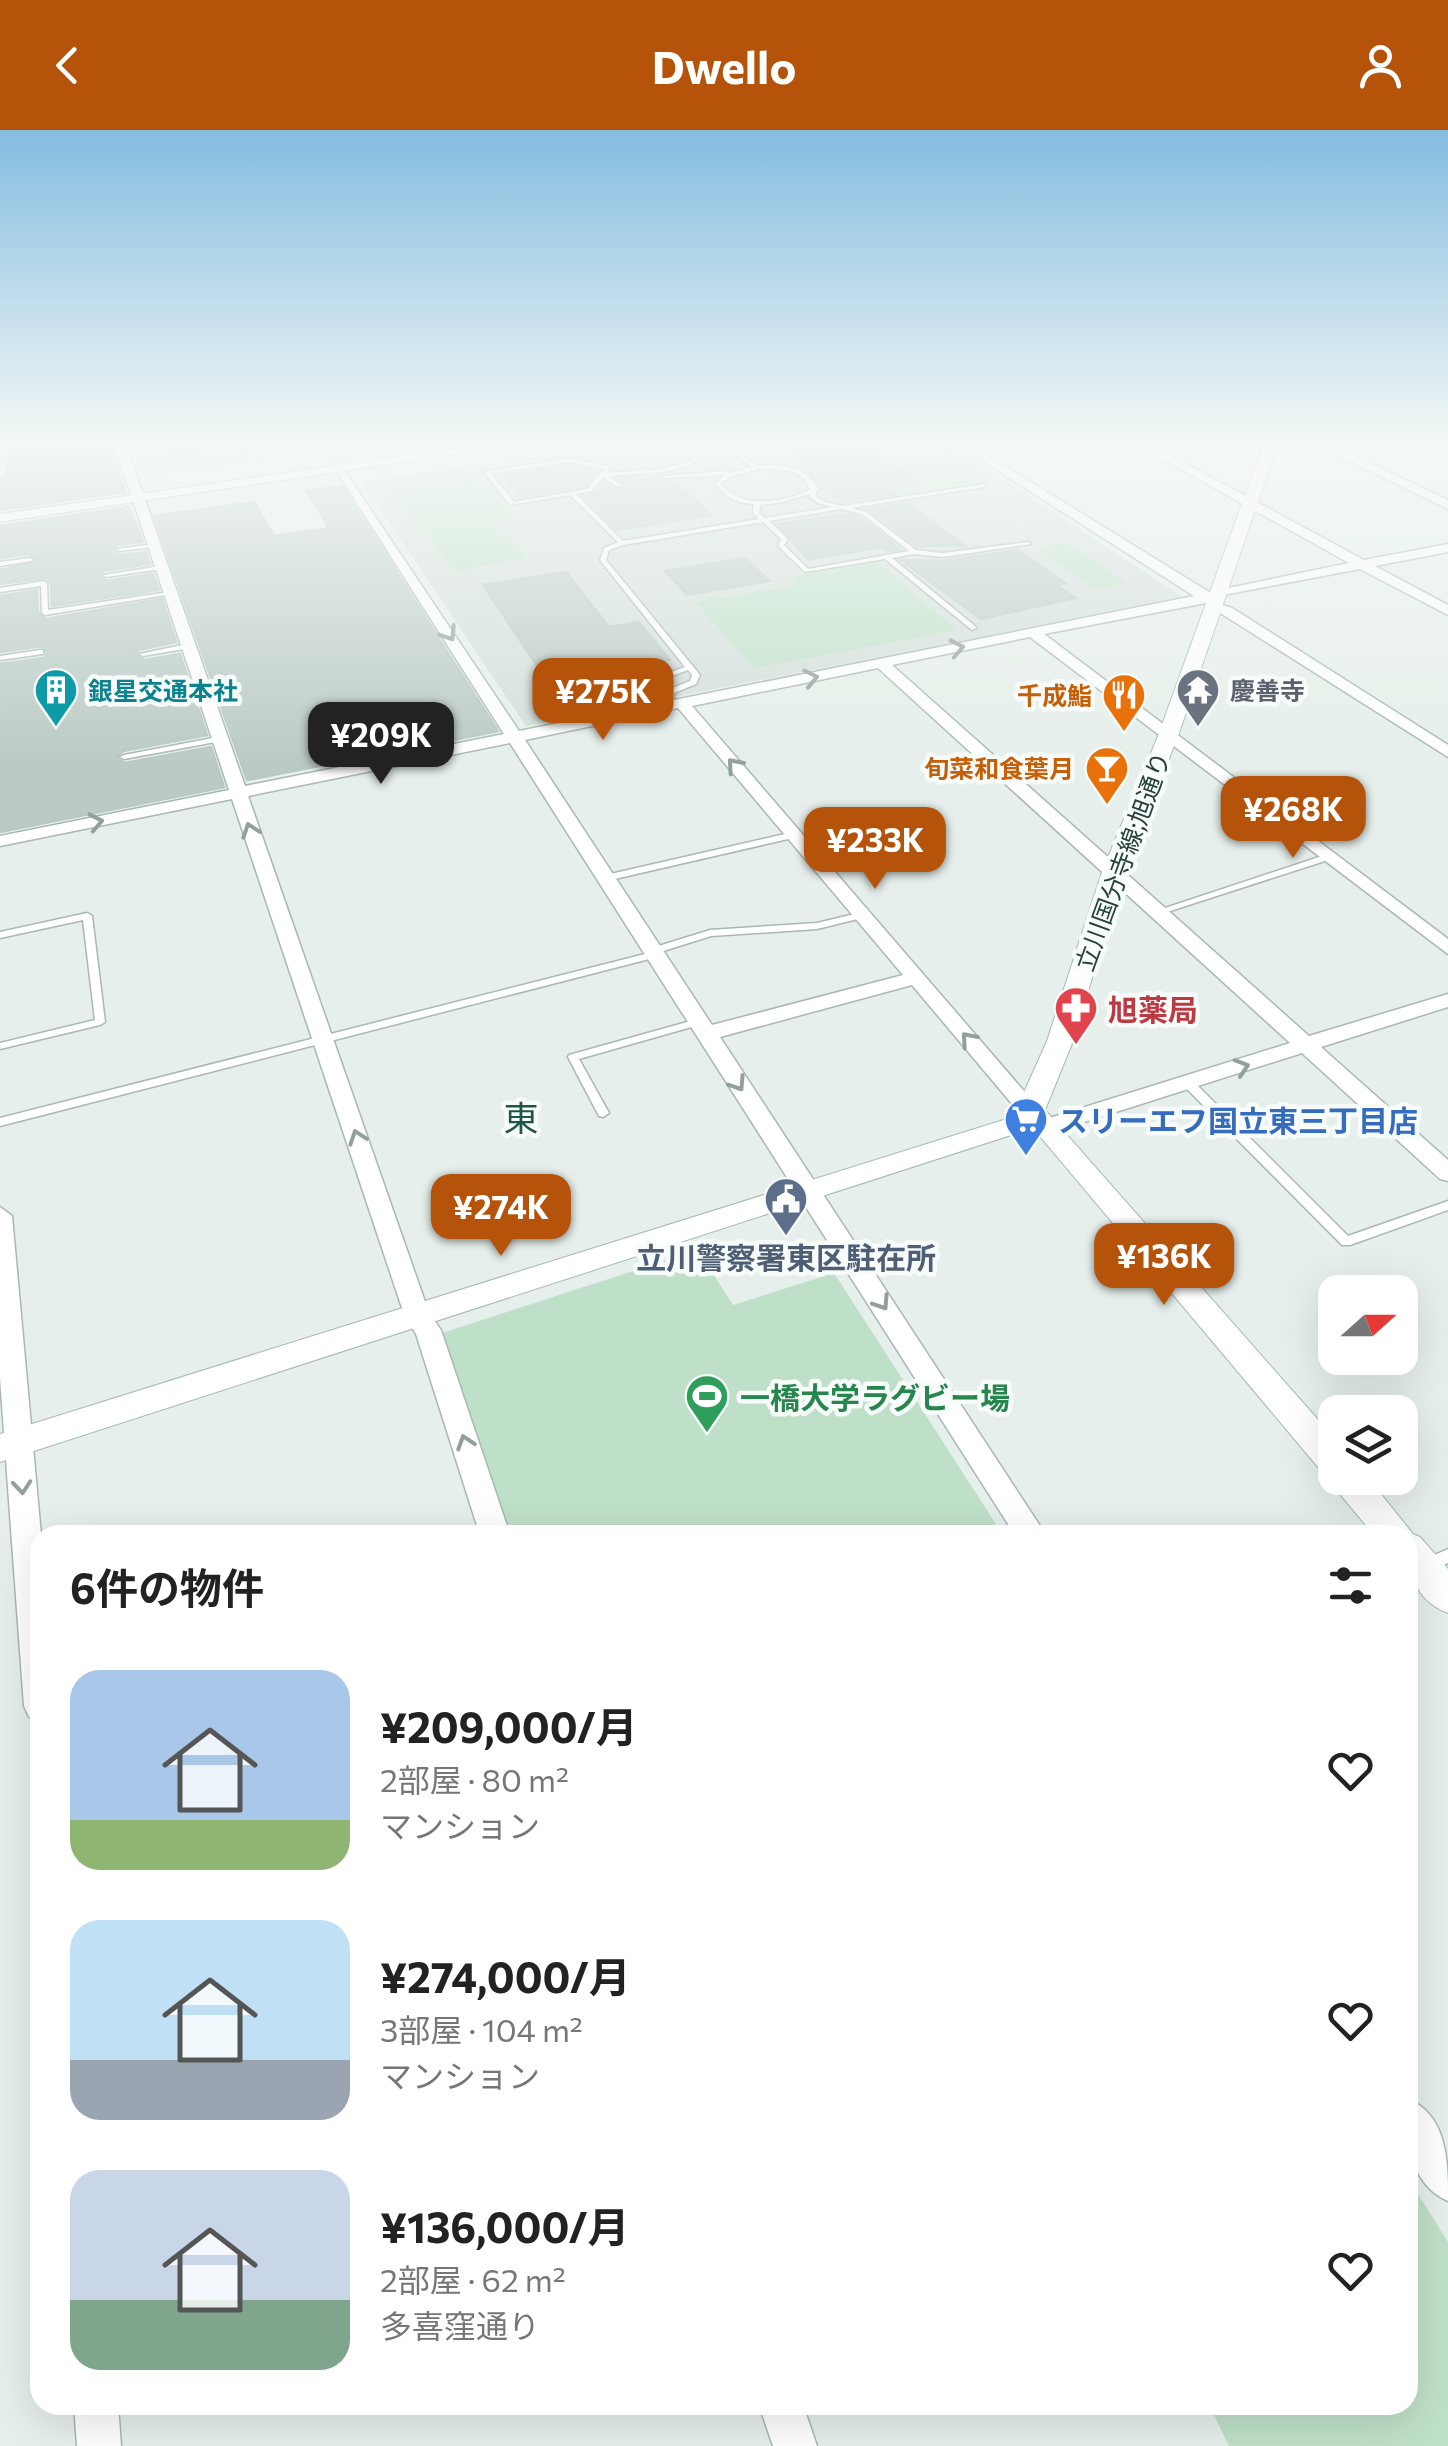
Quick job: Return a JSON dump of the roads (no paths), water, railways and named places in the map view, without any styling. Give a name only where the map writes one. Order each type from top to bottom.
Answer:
[{"type":"main road","name":"立川国分寺線;旭通り","points":[[1040,1119],[1113,872],[1168,736],[1232,548]]},
{"type":"main road","points":[[9,1446],[1040,1119],[1318,1443]]},
{"type":"main road","points":[[1362,1495],[1387,1525]]},
{"type":"main road","points":[[1426,1557],[1448,1596]]},
{"type":"street","points":[[154,548],[418,1317],[428,1330],[492,1525]]},
{"type":"street","points":[[393,548],[1025,1525]]},
{"type":"street","points":[[1125,548],[1190,589],[1214,599],[1448,752]]},
{"type":"street","points":[[1333,548],[1448,611]]},
{"type":"street","points":[[0,842],[516,736],[674,699],[881,663],[1190,600],[1214,599],[1448,548]]},
{"type":"street","points":[[1034,632],[1448,948]]},
{"type":"street","points":[[881,663],[1448,1173]]},
{"type":"street","points":[[674,699],[1040,1119],[1189,1084],[1448,1000]]},
{"type":"street","points":[[701,1028],[916,978]]},
{"type":"street","points":[[0,1216],[9,1446],[30,1622]]},
{"type":"street","points":[[1418,2134],[1448,2181]]},
{"type":"street","points":[[784,2415],[794,2446]]},
{"type":"lane","points":[[119,549],[125,548]]},
{"type":"lane","points":[[608,548],[603,560],[691,667],[696,675],[674,699],[659,678],[691,667]]},
{"type":"lane","points":[[783,548],[807,571],[914,552],[942,555],[996,548]]},
{"type":"lane","points":[[909,548],[914,552]]},
{"type":"lane","points":[[887,557],[972,628]]},
{"type":"lane","points":[[0,564],[30,560]]},
{"type":"lane","points":[[106,576],[160,568]]},
{"type":"lane","points":[[0,590],[44,583],[45,613],[169,594]]},
{"type":"lane","points":[[143,654],[187,646]]},
{"type":"lane","points":[[0,658],[40,652]]},
{"type":"lane","points":[[119,702],[202,688]]},
{"type":"lane","points":[[124,756],[218,740]]},
{"type":"lane","points":[[606,878],[794,836]]},
{"type":"lane","points":[[1158,912],[1328,857]]},
{"type":"lane","points":[[0,1122],[653,953],[710,933],[817,926],[862,915]]},
{"type":"lane","points":[[0,934],[87,916],[100,1022],[0,1046]]},
{"type":"lane","points":[[603,1112],[572,1057],[701,1028]]},
{"type":"lane","points":[[1189,1084],[1346,1242],[1448,1205]]},
{"type":"place","name":"銀星交通本社","points":[[56,728]]},
{"type":"place","name":"慶善寺","points":[[1198,728]]},
{"type":"place","name":"千成鮨","points":[[1124,733]]},
{"type":"place","name":"旬菜和食葉月","points":[[1107,806]]},
{"type":"place","name":"旭薬局","points":[[1076,1046]]},
{"type":"place","name":"スリーエフ国立東三丁目店","points":[[1026,1157]]},
{"type":"place","name":"立川警察署東区駐在所","points":[[786,1237]]},
{"type":"place","name":"一橋大学ラグビー場","points":[[707,1434]]},
{"type":"district","name":"東","points":[[521,1116]]}]
